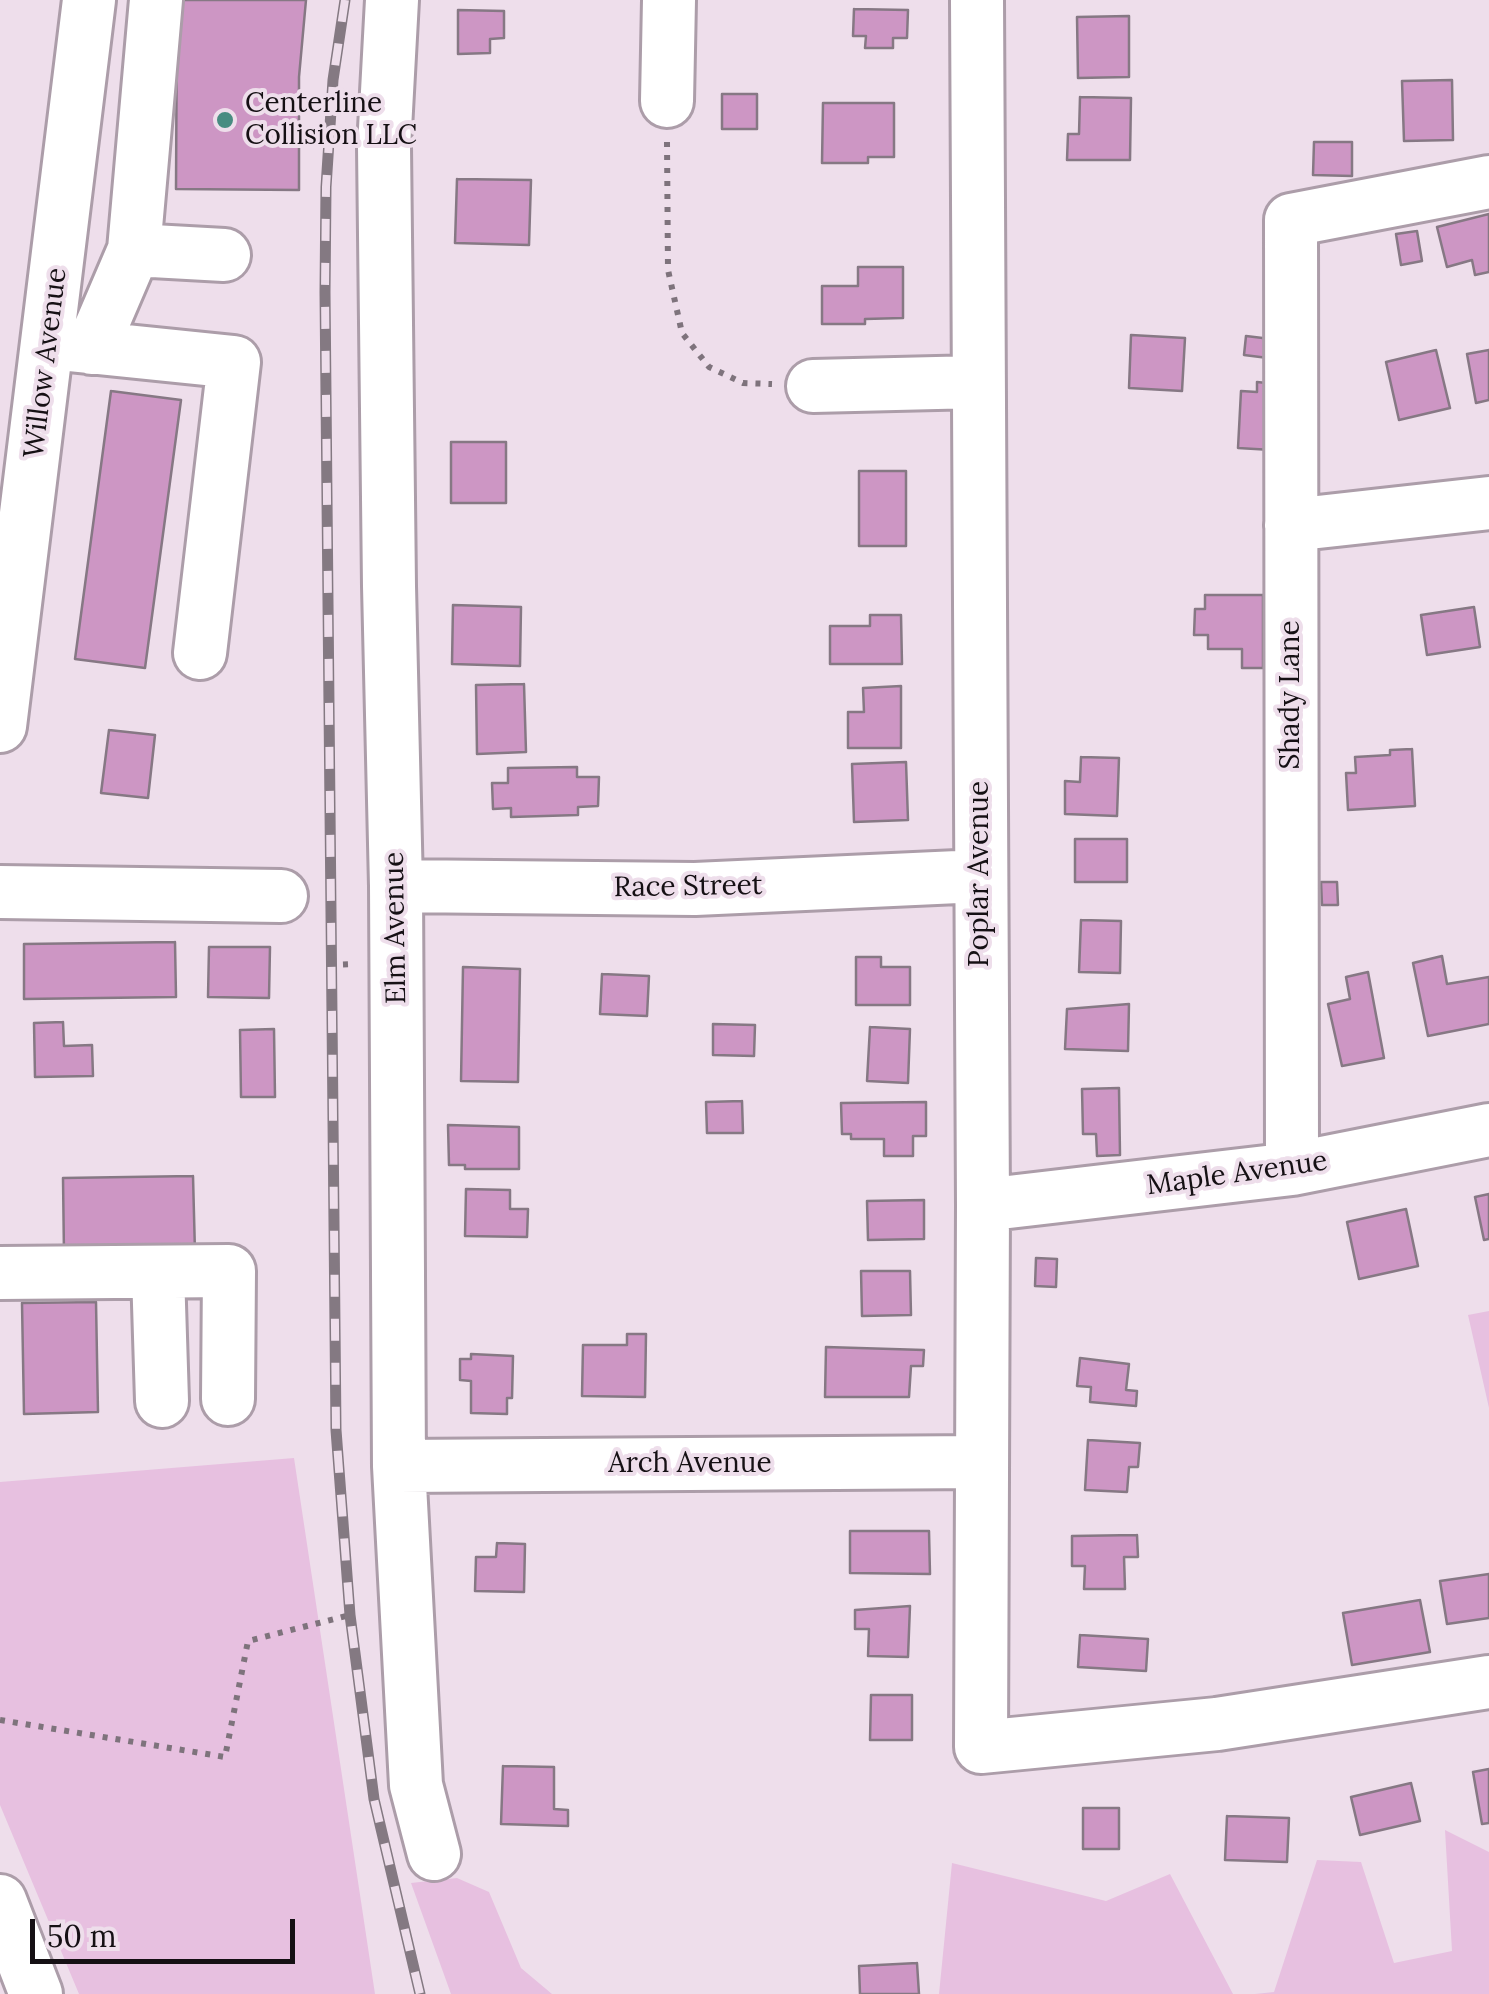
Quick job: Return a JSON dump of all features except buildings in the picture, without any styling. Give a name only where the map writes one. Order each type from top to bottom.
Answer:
[{"type":"street","name":"Willow Avenue","points":[[0,726],[70,345],[89,0]]},
{"type":"street","points":[[156,0],[134,250],[70,345],[234,362],[200,653]]},
{"type":"street","name":"Elm Avenue","points":[[392,0],[384,147],[388,586],[396,886],[399,1466],[416,1785],[434,1854]]},
{"type":"street","points":[[667,101],[669,0]]},
{"type":"street","name":"Poplar Avenue","points":[[977,0],[983,1205],[981,1747],[1217,1724],[1489,1682]]},
{"type":"street","name":"Shady Lane","points":[[1292,1169],[1291,220],[1489,182]]},
{"type":"street","points":[[134,250],[224,255]]},
{"type":"street","points":[[813,386],[978,382]]},
{"type":"street","points":[[1291,526],[1489,503]]},
{"type":"street","name":"Race Street","points":[[396,886],[695,889],[980,876]]},
{"type":"street","points":[[0,892],[281,896]]},
{"type":"street","name":"Maple Avenue","points":[[983,1205],[1292,1169],[1489,1130]]},
{"type":"street","points":[[0,1273],[228,1271],[228,1398]]},
{"type":"street","points":[[158,1272],[162,1401]]},
{"type":"street","name":"Arch Avenue","points":[[399,1466],[981,1462]]},
{"type":"street","points":[[0,1901],[36,1994]]},
{"type":"path","points":[[667,101],[668,270],[682,332],[709,368],[743,383],[813,386]]},
{"type":"path","points":[[0,1720],[225,1757],[248,1641],[350,1615]]},
{"type":"shaded area","points":[[1489,1311],[1489,1408],[1468,1315]]},
{"type":"shaded area","points":[[294,1458],[375,1994],[79,1994],[0,1805],[0,1482]]},
{"type":"shaded area","points":[[1445,1830],[1489,1852],[1489,1994],[1255,1994],[1274,1992],[1317,1860],[1361,1862],[1394,1963],[1452,1951]]},
{"type":"shaded area","points":[[952,1863],[1106,1901],[1170,1874],[1233,1994],[939,1994]]},
{"type":"shaded area","points":[[457,1878],[489,1892],[521,1968],[552,1994],[451,1994],[411,1883]]},
{"type":"railway","points":[[345,0],[333,80],[325,292],[336,1430],[350,1615],[374,1799],[420,1994]]},
{"type":"place","name":"Centerline Collision LLC","points":[[225,120]]}]
